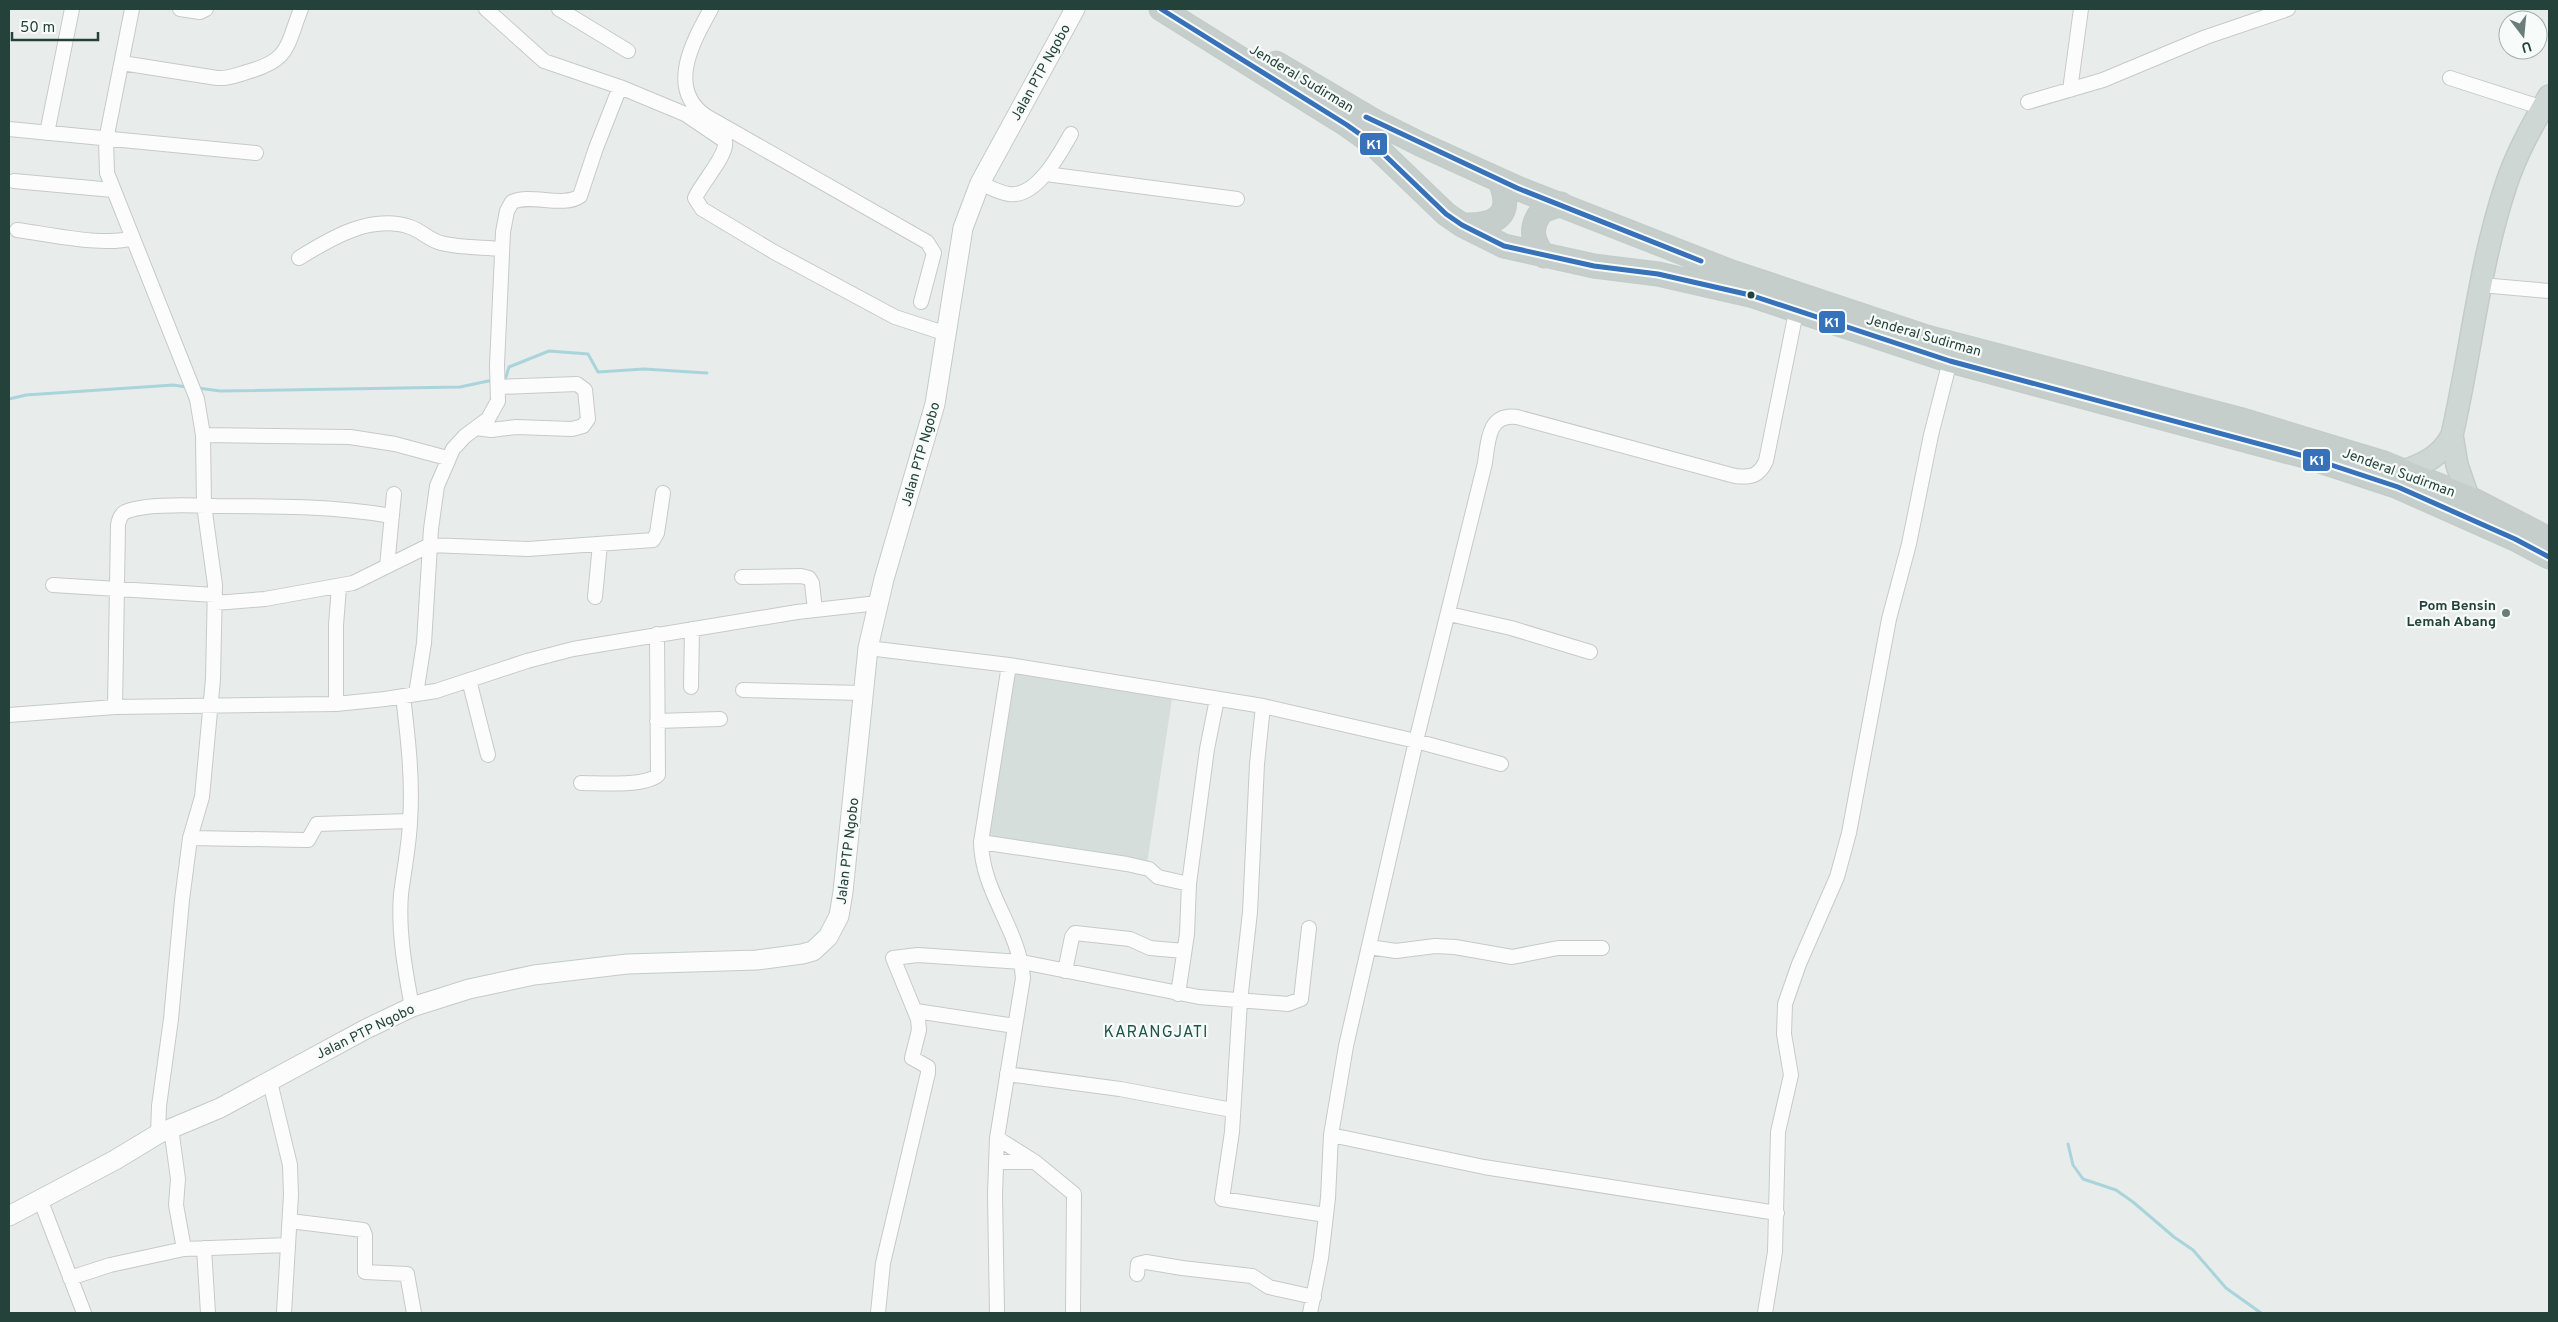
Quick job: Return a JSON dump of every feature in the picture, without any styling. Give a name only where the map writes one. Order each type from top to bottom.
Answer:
[{"type":"highway","name":"Jenderal Sudirman","points":[[1161,9],[1363,136],[1429,200],[1462,225],[1504,246],[1594,266],[1658,274],[1750,295],[1796,312],[1950,361],[2193,426],[2359,474],[2416,495],[2515,539],[2549,557]]},
{"type":"highway","name":"Jenderal Sudirman","points":[[1187,9],[1382,126],[1500,181],[1561,204],[1593,220],[1729,271],[1894,327],[2238,418],[2404,471],[2468,497],[2549,538]]},
{"type":"highway","points":[[1462,225],[1490,223],[1503,213],[1506,203],[1500,181]]},
{"type":"highway","points":[[1544,256],[1533,240],[1533,229],[1542,211],[1561,204]]},
{"type":"main road","name":"Jalan PTP Ngobo","points":[[9,1216],[115,1160],[165,1131],[220,1108],[412,1007],[469,989],[534,975],[627,964],[778,958],[802,954],[820,946],[835,926],[843,892],[868,648],[878,602],[931,422],[963,228],[980,183],[1074,9]]},
{"type":"main road","points":[[2468,497],[2457,465],[2452,435],[2481,285],[2506,185],[2524,144],[2546,102]]},
{"type":"main road","points":[[2404,471],[2426,463],[2439,454],[2452,435]]},
{"type":"street","points":[[48,133],[72,9]]},
{"type":"street","points":[[132,9],[106,140],[107,173],[197,399],[203,435],[204,505],[215,599],[210,704],[202,797],[190,838],[160,1096],[165,1131],[178,1170],[177,1212],[184,1249]]},
{"type":"street","points":[[180,9],[200,12],[206,9]]},
{"type":"street","points":[[122,63],[217,78],[229,78],[267,65],[280,58],[301,9]]},
{"type":"street","points":[[486,9],[544,61],[685,114],[725,140],[727,147],[722,158],[707,176],[695,198],[698,206],[702,209],[774,252],[895,317],[947,334]]},
{"type":"street","points":[[559,9],[628,51]]},
{"type":"street","points":[[711,9],[692,42],[685,66],[688,91],[693,106],[706,116],[927,242],[934,253],[921,302]]},
{"type":"street","points":[[2070,90],[2081,9]]},
{"type":"street","points":[[2028,102],[2103,80],[2272,11],[2288,9]]},
{"type":"street","points":[[2450,78],[2546,102]]},
{"type":"street","points":[[412,1007],[404,960],[401,910],[410,821],[410,695],[426,624],[430,546],[435,498],[447,458],[458,442],[488,419],[495,409],[498,385],[496,365],[502,249],[507,211],[512,202],[521,199],[571,200],[580,196],[596,148],[620,88]]},
{"type":"street","points":[[9,129],[106,140],[256,153]]},
{"type":"street","points":[[980,183],[1010,194],[1029,188],[1046,174],[1071,134]]},
{"type":"street","points":[[1046,174],[1237,199]]},
{"type":"street","points":[[14,181],[113,190]]},
{"type":"street","points":[[299,258],[351,230],[382,224],[410,227],[443,244],[502,249]]},
{"type":"street","points":[[17,230],[106,241],[124,241],[133,238]]},
{"type":"street","points":[[2481,285],[2549,291]]},
{"type":"street","points":[[1310,1313],[1326,1215],[1331,1135],[1346,1046],[1416,741],[1485,463],[1491,428],[1495,422],[1510,416],[1517,417],[1735,476],[1752,477],[1759,474],[1766,461],[1796,312]]},
{"type":"street","points":[[1765,1313],[1775,1252],[1778,1132],[1791,1075],[1784,1034],[1785,1004],[1799,964],[1838,877],[1847,841],[1889,619],[1909,544],[1931,434],[1950,361]]},
{"type":"street","points":[[476,428],[491,430],[516,426],[572,428],[586,423],[587,403],[582,386],[570,383],[498,385]]},
{"type":"street","points":[[203,435],[350,437],[395,444],[447,458]]},
{"type":"street","points":[[52,585],[117,588],[215,599],[272,598],[353,583],[430,546],[528,549],[653,540],[657,533],[663,493]]},
{"type":"street","points":[[387,566],[394,494]]},
{"type":"street","points":[[114,707],[118,525],[121,515],[138,509],[204,505],[357,510],[392,516]]},
{"type":"street","points":[[595,598],[600,544]]},
{"type":"street","points":[[742,578],[801,576],[809,578],[812,583],[815,610]]},
{"type":"street","points":[[336,704],[336,625],[339,586]]},
{"type":"street","points":[[9,715],[114,707],[210,704],[336,704],[410,695],[469,680],[548,655],[692,628],[878,602]]},
{"type":"street","points":[[1449,614],[1511,628],[1590,652]]},
{"type":"street","points":[[691,688],[692,628]]},
{"type":"street","points":[[580,783],[652,780],[658,775],[657,634]]},
{"type":"street","points":[[868,648],[1009,665],[1263,706],[1416,741],[1501,764]]},
{"type":"street","points":[[997,1313],[997,1138],[1023,978],[1022,962],[984,871],[981,842],[1009,665]]},
{"type":"street","points":[[469,680],[488,755]]},
{"type":"street","points":[[744,690],[862,693]]},
{"type":"street","points":[[1178,994],[1184,951],[1189,884],[1206,749],[1217,699]]},
{"type":"street","points":[[1263,706],[1257,764],[1250,912],[1240,1000],[1232,1132],[1222,1199],[1326,1215]]},
{"type":"street","points":[[657,721],[720,719]]},
{"type":"street","points":[[190,838],[308,840],[317,824],[410,821]]},
{"type":"street","points":[[981,842],[1127,864],[1149,869],[1158,877],[1189,884]]},
{"type":"street","points":[[878,1313],[883,1262],[928,1073],[928,1067],[925,1063],[912,1058],[919,1030],[916,1010],[893,958],[918,955],[1022,962],[1178,994],[1279,1005],[1295,1003],[1301,999],[1309,928]]},
{"type":"street","points":[[1065,971],[1069,946],[1075,933],[1130,939],[1150,948],[1184,951]]},
{"type":"street","points":[[1369,947],[1396,951],[1435,946],[1455,947],[1512,957],[1558,948],[1602,948]]},
{"type":"street","points":[[916,1010],[1015,1026]]},
{"type":"street","points":[[1008,1074],[1120,1089],[1232,1110]]},
{"type":"street","points":[[270,1082],[290,1166],[290,1221],[284,1313]]},
{"type":"street","points":[[1331,1135],[1484,1167],[1777,1213]]},
{"type":"street","points":[[997,1138],[1036,1162],[1074,1194],[1072,1313]]},
{"type":"street","points":[[996,1162],[1036,1162]]},
{"type":"street","points":[[40,1199],[84,1313]]},
{"type":"street","points":[[290,1221],[363,1230],[365,1235],[365,1272],[407,1274],[414,1313]]},
{"type":"street","points":[[70,1278],[110,1265],[184,1249],[288,1245]]},
{"type":"street","points":[[204,1248],[208,1313]]},
{"type":"street","points":[[1137,1274],[1138,1264],[1146,1262],[1252,1276],[1269,1287],[1314,1297]]},
{"type":"shaded area","points":[[1012,673],[1172,699],[1147,864],[984,841]]},
{"type":"waterway","points":[[502,378],[506,377],[509,367],[549,351],[588,354],[598,372],[644,369],[707,373]]},
{"type":"waterway","points":[[198,388],[220,391],[460,387],[493,380]]},
{"type":"waterway","points":[[9,399],[26,395],[173,385],[187,387]]},
{"type":"waterway","points":[[2068,1144],[2073,1165],[2083,1179],[2116,1190],[2133,1202],[2174,1237],[2193,1250],[2226,1288],[2261,1313]]},
{"type":"transit line","name":"K1","points":[[1161,9],[1347,125],[1371,142],[1446,214],[1462,225],[1504,246],[1594,266],[1658,274],[1750,295],[1950,361],[2304,456],[2398,487],[2515,539],[2549,557]]},
{"type":"transit line","name":"K1","points":[[1366,117],[1517,188],[1701,261]]},
{"type":"place","name":"Pom Bensin Lemah Abang","points":[[2506,613]]},
{"type":"district","name":"KARANGJATI","points":[[1156,1031]]}]
